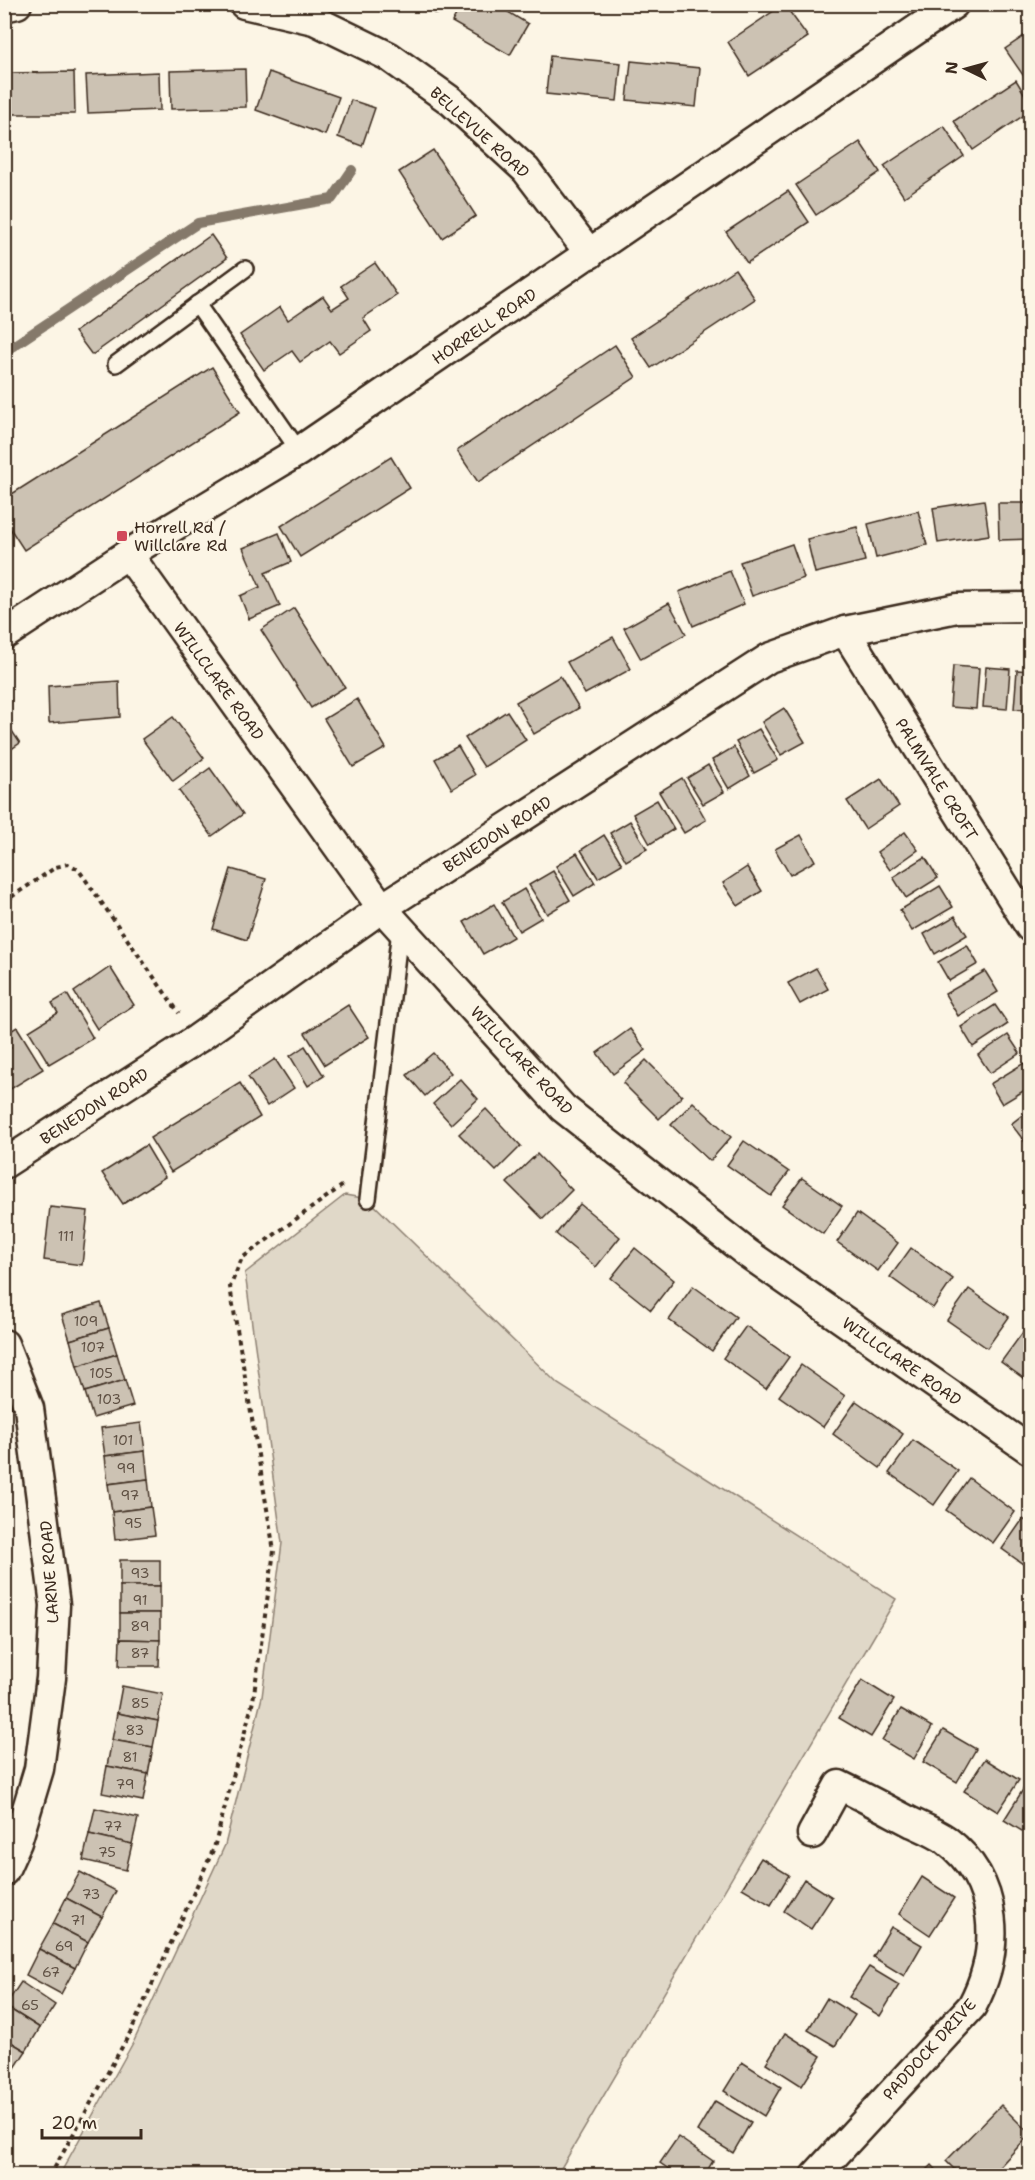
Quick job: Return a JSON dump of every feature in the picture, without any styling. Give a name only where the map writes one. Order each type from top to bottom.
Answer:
[{"type":"street","points":[[4,8],[17,4]]},
{"type":"street","name":"BELLEVUE ROAD","points":[[244,4],[314,20],[388,56],[451,101],[526,170],[590,254]]},
{"type":"street","name":"HORRELL ROAD","points":[[4,635],[128,554],[299,451],[954,4]]},
{"type":"street","name":"WILLCLARE ROAD","points":[[128,554],[382,908],[563,1108],[747,1253],[1030,1450]]},
{"type":"street","name":"BENEDON ROAD","points":[[4,1164],[197,1039],[382,908],[769,658],[845,631],[957,608],[1030,607]]},
{"type":"street","name":"PALMVALE CROFT","points":[[845,631],[1030,927]]},
{"type":"street","name":"LARNE ROAD","points":[[4,1344],[29,1408],[55,1605],[51,1678],[39,1769],[17,1842],[4,1871]]},
{"type":"street","name":"PADDOCK DRIVE","points":[[812,1834],[839,1785],[944,1838],[973,1868],[992,1911],[990,1958],[984,1983],[972,2006],[815,2175]]},
{"type":"lane","points":[[116,364],[245,269]]},
{"type":"lane","points":[[196,304],[299,451]]},
{"type":"lane","points":[[368,1199],[400,930]]},
{"type":"path","points":[[4,902],[56,867],[68,864],[78,869],[197,1039]]},
{"type":"path","points":[[50,2175],[131,2031],[214,1848],[253,1701],[274,1551],[230,1287],[242,1258],[374,1163]]},
{"type":"shaded area","points":[[345,1195],[368,1199],[558,1384],[896,1599],[557,2175],[59,2176],[134,2041],[225,1845],[262,1697],[282,1543],[245,1273]]},
{"type":"building","points":[[415,4],[441,4],[437,14]]},
{"type":"building","points":[[462,4],[495,4],[528,24],[510,55],[452,22]]},
{"type":"building","points":[[784,4],[808,37],[749,76],[728,42]]},
{"type":"building","points":[[1030,32],[1030,74],[1025,78],[1005,49]]},
{"type":"building","points":[[550,56],[621,63],[617,101],[546,94]]},
{"type":"building","points":[[631,61],[700,68],[696,107],[627,100]]},
{"type":"building","points":[[245,69],[246,107],[171,109],[170,71]]},
{"type":"building","points":[[74,72],[75,114],[6,114],[5,73]]},
{"type":"building","points":[[159,72],[160,110],[88,113],[86,75]]},
{"type":"building","points":[[269,72],[339,97],[325,135],[256,110]]},
{"type":"building","points":[[1016,80],[1030,103],[1030,111],[973,150],[954,121]]},
{"type":"building","points":[[351,100],[375,108],[362,146],[338,137]]},
{"type":"building","points":[[944,126],[964,156],[904,197],[884,166]]},
{"type":"building","points":[[860,142],[880,172],[816,215],[796,185]]},
{"type":"building","points":[[433,150],[476,216],[442,238],[399,172]]},
{"type":"building","points":[[788,191],[809,222],[747,263],[726,232]]},
{"type":"building","points":[[211,235],[227,258],[92,355],[75,332]]},
{"type":"building","points":[[375,263],[397,295],[363,318],[371,331],[339,353],[330,341],[300,362],[292,351],[264,370],[240,335],[280,307],[288,320],[323,296],[332,309],[349,298],[341,286]]},
{"type":"building","points":[[735,269],[755,299],[651,368],[631,338]]},
{"type":"building","points":[[615,345],[636,377],[478,482],[457,451]]},
{"type":"building","points":[[212,367],[240,412],[24,550],[4,519],[4,499]]},
{"type":"building","points":[[391,457],[410,488],[300,557],[281,526]]},
{"type":"building","points":[[984,500],[989,535],[938,543],[933,508]]},
{"type":"building","points":[[998,503],[1030,503],[1030,539],[999,540]]},
{"type":"building","points":[[918,511],[927,545],[876,558],[868,524]]},
{"type":"building","points":[[857,527],[865,561],[815,573],[807,539]]},
{"type":"building","points":[[279,533],[291,562],[265,573],[280,606],[249,619],[240,596],[260,587],[243,548]]},
{"type":"building","points":[[792,544],[804,578],[752,596],[740,562]]},
{"type":"building","points":[[730,571],[744,604],[693,626],[679,592]]},
{"type":"building","points":[[669,603],[686,634],[641,659],[624,628]]},
{"type":"building","points":[[294,608],[345,687],[311,708],[261,630]]},
{"type":"building","points":[[613,637],[631,669],[585,694],[567,662]]},
{"type":"building","points":[[953,666],[979,668],[976,709],[950,707]]},
{"type":"building","points":[[986,667],[1010,669],[1007,709],[983,707]]},
{"type":"building","points":[[1017,670],[1030,671],[1030,710],[1014,709]]},
{"type":"building","points":[[560,676],[579,708],[534,734],[516,702]]},
{"type":"building","points":[[119,681],[120,717],[49,723],[48,686]]},
{"type":"building","points":[[357,699],[386,748],[353,767],[324,719]]},
{"type":"building","points":[[784,708],[805,742],[781,755],[762,722]]},
{"type":"building","points":[[507,711],[526,740],[484,767],[465,738]]},
{"type":"building","points":[[173,717],[204,758],[173,781],[142,739]]},
{"type":"building","points":[[4,719],[20,743],[4,754]]},
{"type":"building","points":[[759,729],[778,760],[754,773],[736,742]]},
{"type":"building","points":[[458,746],[475,775],[452,789],[435,759]]},
{"type":"building","points":[[734,747],[750,776],[729,789],[712,760]]},
{"type":"building","points":[[708,765],[724,792],[703,804],[687,778]]},
{"type":"building","points":[[210,768],[243,814],[212,836],[179,791]]},
{"type":"building","points":[[682,778],[706,820],[684,833],[659,792]]},
{"type":"building","points":[[881,779],[899,806],[865,829],[847,801]]},
{"type":"building","points":[[657,800],[674,829],[650,844],[633,814]]},
{"type":"building","points":[[630,821],[647,849],[626,861],[610,833]]},
{"type":"building","points":[[905,832],[918,850],[890,870],[877,852]]},
{"type":"building","points":[[604,835],[622,864],[598,878],[581,850]]},
{"type":"building","points":[[801,835],[815,861],[790,875],[775,849]]},
{"type":"building","points":[[577,853],[595,883],[574,896],[556,866]]},
{"type":"building","points":[[925,857],[938,878],[906,898],[893,877]]},
{"type":"building","points":[[747,867],[762,891],[738,906],[723,883]]},
{"type":"building","points":[[231,869],[266,879],[247,940],[213,929]]},
{"type":"building","points":[[553,871],[570,900],[547,914],[529,885]]},
{"type":"building","points":[[940,886],[953,907],[912,931],[900,910]]},
{"type":"building","points":[[524,889],[541,918],[519,931],[502,902]]},
{"type":"building","points":[[494,904],[513,937],[483,954],[464,922]]},
{"type":"building","points":[[955,916],[967,935],[935,954],[924,934]]},
{"type":"building","points":[[967,945],[978,964],[949,981],[938,962]]},
{"type":"building","points":[[110,967],[134,1005],[97,1029],[74,992]]},
{"type":"building","points":[[816,968],[828,989],[800,1004],[788,983]]},
{"type":"building","points":[[985,971],[998,992],[958,1016],[945,994]]},
{"type":"building","points":[[67,994],[93,1038],[49,1064],[29,1031],[58,1013],[52,1003]]},
{"type":"building","points":[[348,1005],[369,1037],[325,1065],[305,1033]]},
{"type":"building","points":[[995,1005],[1008,1024],[973,1047],[961,1027]]},
{"type":"building","points":[[17,1027],[43,1069],[4,1093],[4,1052],[11,1048],[4,1035]]},
{"type":"building","points":[[630,1029],[646,1050],[613,1074],[597,1053]]},
{"type":"building","points":[[1008,1035],[1020,1053],[990,1073],[978,1055]]},
{"type":"building","points":[[305,1046],[324,1076],[308,1086],[290,1056]]},
{"type":"building","points":[[433,1053],[451,1073],[425,1096],[407,1075]]},
{"type":"building","points":[[275,1059],[294,1088],[267,1106],[248,1077]]},
{"type":"building","points":[[646,1060],[682,1096],[659,1119],[623,1083]]},
{"type":"building","points":[[1024,1063],[1030,1074],[1030,1087],[1002,1104],[990,1084]]},
{"type":"building","points":[[460,1079],[478,1099],[451,1124],[433,1104]]},
{"type":"building","points":[[240,1083],[260,1117],[171,1172],[150,1138]]},
{"type":"building","points":[[693,1102],[731,1137],[710,1161],[671,1125]]},
{"type":"building","points":[[486,1109],[521,1146],[496,1171],[459,1134]]},
{"type":"building","points":[[1030,1109],[1030,1144],[1028,1146],[1011,1124]]},
{"type":"building","points":[[744,1141],[789,1172],[771,1196],[727,1165]]},
{"type":"building","points":[[146,1145],[165,1177],[123,1204],[102,1173]]},
{"type":"building","points":[[537,1154],[572,1190],[543,1219],[507,1183]]},
{"type":"building","points":[[802,1178],[842,1206],[823,1234],[782,1205]]},
{"type":"building","points":[[580,1204],[620,1237],[596,1267],[556,1234]]},
{"type":"building","points":[[50,1207],[88,1211],[82,1265],[44,1260]]},
{"type":"building","points":[[857,1213],[898,1243],[878,1271],[837,1242]]},
{"type":"building","points":[[635,1248],[674,1280],[651,1310],[611,1278]]},
{"type":"building","points":[[911,1248],[953,1279],[933,1308],[890,1277]]},
{"type":"building","points":[[693,1286],[736,1317],[712,1351],[669,1320]]},
{"type":"building","points":[[969,1289],[1009,1317],[987,1348],[947,1320]]},
{"type":"building","points":[[101,1303],[109,1328],[70,1340],[62,1315]]},
{"type":"building","points":[[746,1326],[789,1357],[766,1389],[723,1358]]},
{"type":"building","points":[[109,1328],[117,1354],[77,1366],[70,1340]]},
{"type":"building","points":[[1023,1332],[1030,1338],[1030,1383],[1001,1362]]},
{"type":"building","points":[[117,1354],[125,1380],[85,1392],[77,1366]]},
{"type":"building","points":[[801,1365],[845,1396],[823,1427],[779,1396]]},
{"type":"building","points":[[125,1380],[133,1406],[93,1418],[85,1392]]},
{"type":"building","points":[[856,1401],[903,1434],[880,1468],[833,1434]]},
{"type":"building","points":[[141,1423],[145,1451],[105,1456],[101,1428]]},
{"type":"building","points":[[913,1440],[958,1471],[934,1505],[889,1473]]},
{"type":"building","points":[[145,1451],[148,1479],[108,1484],[105,1456]]},
{"type":"building","points":[[969,1478],[1015,1512],[993,1543],[946,1510]]},
{"type":"building","points":[[148,1479],[151,1507],[112,1512],[108,1484]]},
{"type":"building","points":[[151,1507],[155,1535],[115,1540],[112,1512]]},
{"type":"building","points":[[1023,1519],[1030,1524],[1030,1569],[1002,1549]]},
{"type":"building","points":[[120,1560],[160,1560],[160,1586],[120,1586]]},
{"type":"building","points":[[120,1586],[160,1586],[160,1613],[120,1613]]},
{"type":"building","points":[[120,1613],[160,1613],[160,1640],[120,1639]]},
{"type":"building","points":[[120,1639],[160,1640],[159,1666],[119,1666]]},
{"type":"building","points":[[862,1680],[894,1700],[871,1737],[839,1718]]},
{"type":"building","points":[[122,1686],[163,1694],[158,1721],[117,1713]]},
{"type":"building","points":[[901,1709],[932,1727],[914,1759],[882,1740]]},
{"type":"building","points":[[117,1713],[158,1721],[153,1747],[112,1740]]},
{"type":"building","points":[[943,1730],[976,1749],[957,1782],[923,1762]]},
{"type":"building","points":[[112,1740],[153,1747],[148,1774],[107,1766]]},
{"type":"building","points":[[985,1759],[1019,1780],[998,1812],[964,1791]]},
{"type":"building","points":[[107,1766],[148,1774],[143,1801],[102,1793]]},
{"type":"building","points":[[1024,1788],[1030,1792],[1030,1836],[1004,1820]]},
{"type":"building","points":[[95,1808],[138,1818],[132,1844],[89,1834]]},
{"type":"building","points":[[89,1834],[132,1844],[126,1870],[83,1860]]},
{"type":"building","points":[[761,1858],[789,1875],[771,1905],[742,1888]]},
{"type":"building","points":[[80,1872],[116,1891],[102,1917],[66,1898]]},
{"type":"building","points":[[922,1877],[954,1898],[930,1935],[899,1914]]},
{"type":"building","points":[[804,1879],[832,1897],[811,1929],[784,1911]]},
{"type":"building","points":[[66,1898],[102,1917],[88,1942],[53,1924]]},
{"type":"building","points":[[53,1924],[88,1942],[75,1968],[39,1949]]},
{"type":"building","points":[[891,1927],[922,1945],[904,1976],[873,1957]]},
{"type":"building","points":[[39,1949],[75,1968],[61,1994],[26,1975]]},
{"type":"building","points":[[869,1967],[899,1985],[880,2016],[849,1997]]},
{"type":"building","points":[[21,1982],[55,2005],[40,2028],[5,2006]]},
{"type":"building","points":[[827,1998],[855,2015],[835,2046],[808,2030]]},
{"type":"building","points":[[5,2006],[40,2028],[26,2051],[4,2038]]},
{"type":"building","points":[[785,2033],[821,2056],[802,2086],[766,2063]]},
{"type":"building","points":[[4,2038],[26,2051],[11,2074],[4,2070]]},
{"type":"building","points":[[742,2062],[781,2087],[764,2116],[724,2091]]},
{"type":"building","points":[[715,2101],[751,2122],[733,2153],[697,2131]]},
{"type":"building","points":[[1001,2105],[1030,2134],[991,2176],[961,2176],[946,2161]]},
{"type":"building","points":[[678,2137],[713,2161],[704,2176],[679,2176],[660,2163]]},
{"type":"building","points":[[932,2165],[942,2176],[921,2176]]},
{"type":"waterway","points":[[4,352],[198,223],[332,199],[352,170]]},
{"type":"place","name":"Horrell Rd / Willclare Rd","points":[[122,536]]}]
